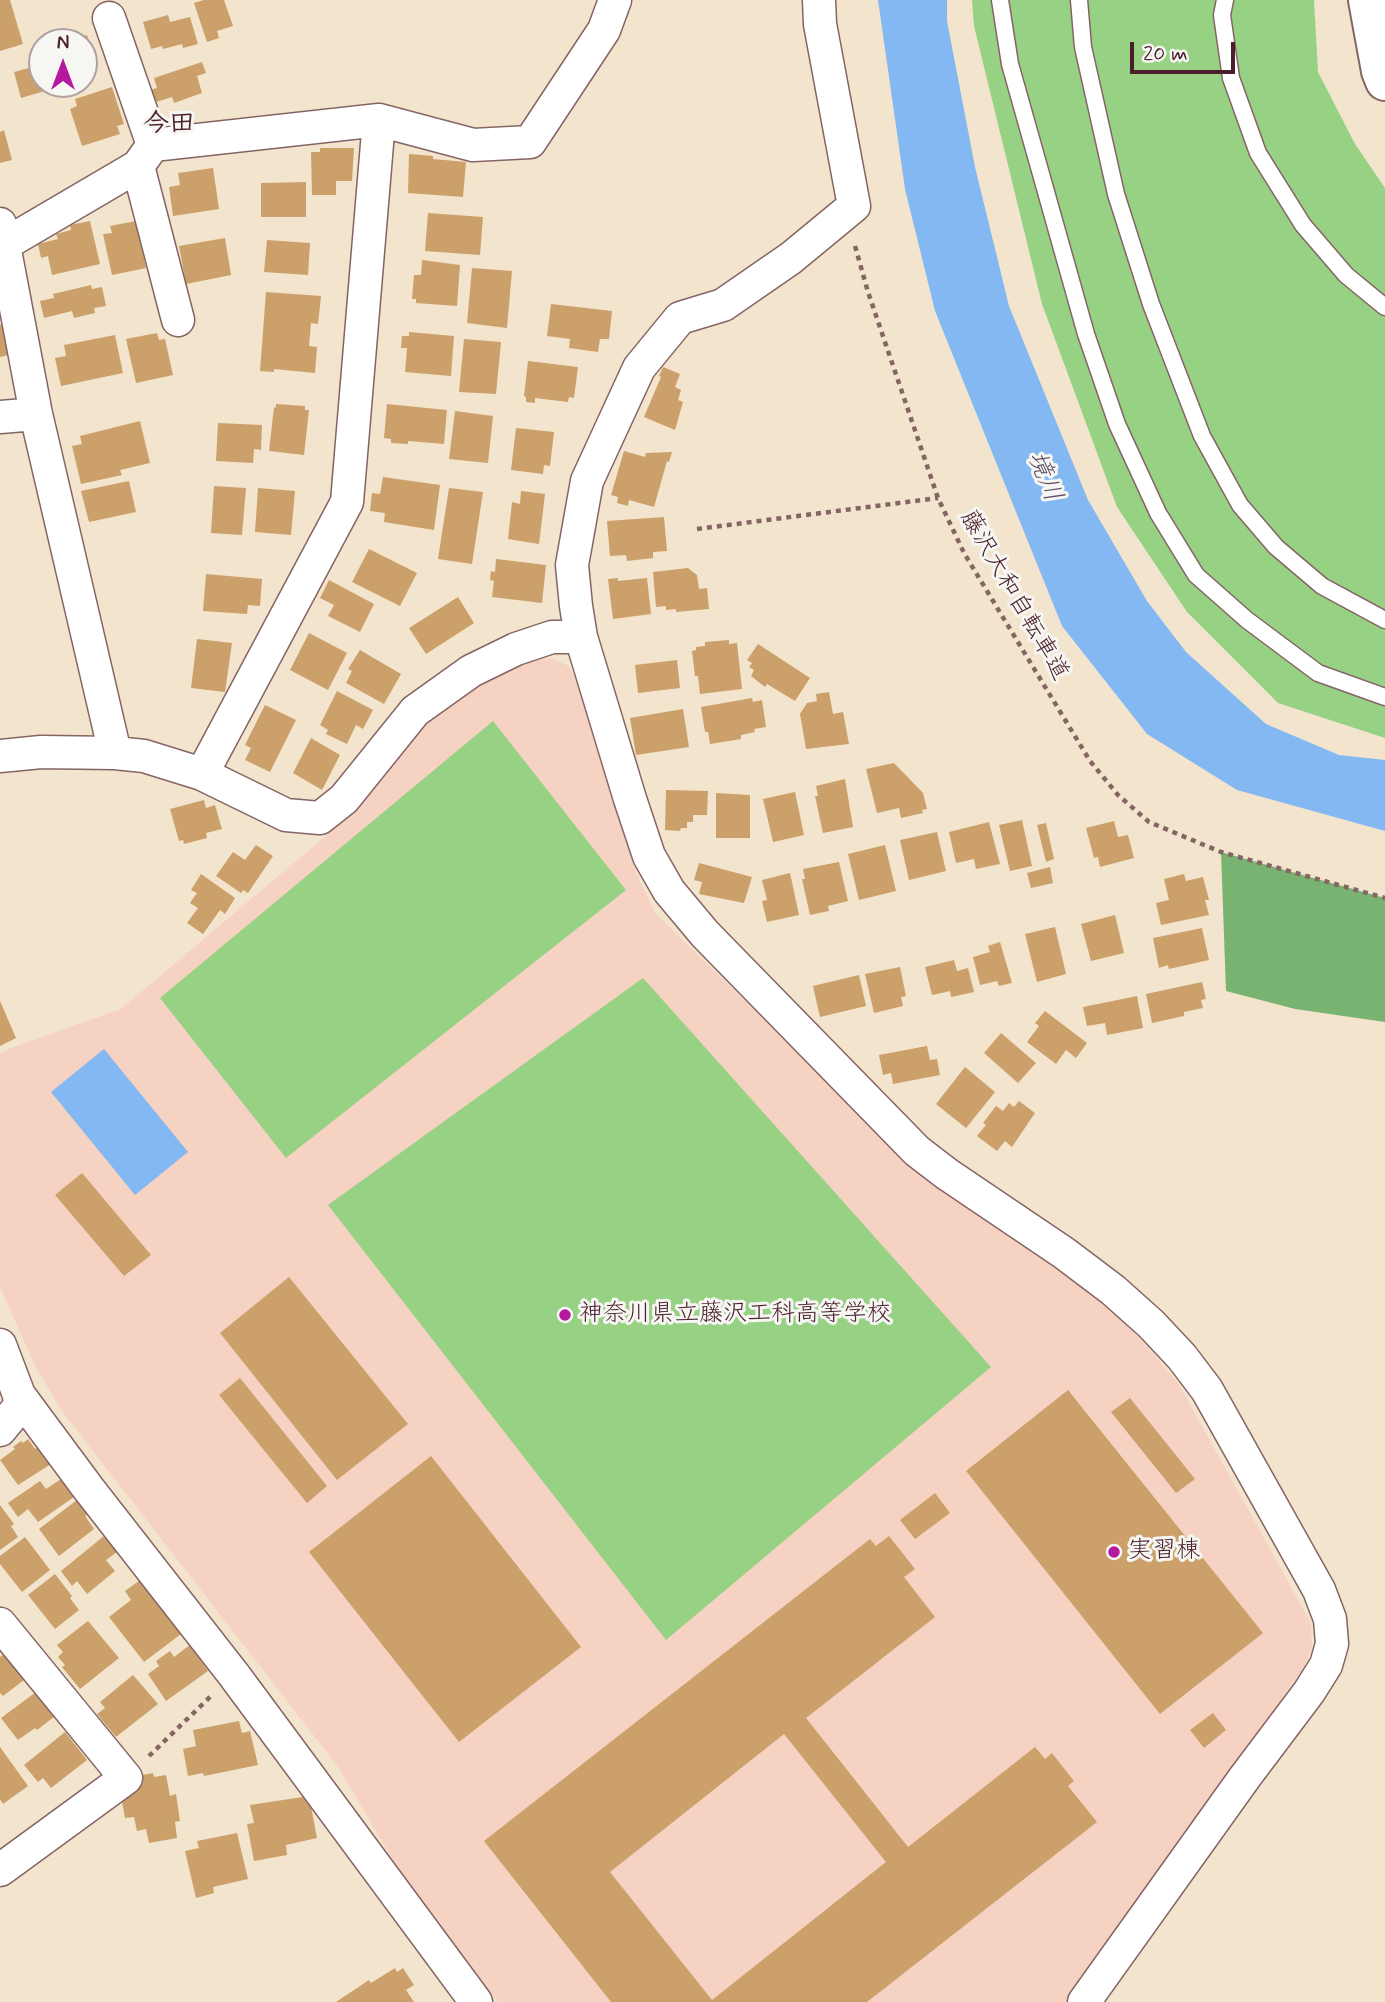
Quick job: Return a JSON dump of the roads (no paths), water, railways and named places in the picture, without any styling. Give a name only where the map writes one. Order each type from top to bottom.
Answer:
[{"type":"street","points":[[116,753],[36,414],[3,234],[146,156],[379,120],[473,145],[530,142],[604,30],[615,0]]},
{"type":"street","points":[[819,0],[820,24],[854,206],[792,258],[723,305],[680,318],[639,368],[587,481],[572,565],[580,637],[649,856],[669,891],[705,934],[917,1151],[1113,1290],[1182,1357],[1207,1390],[1319,1590],[1330,1619],[1332,1644],[1326,1665],[1309,1692],[1237,1787],[1084,2002]]},
{"type":"street","points":[[1368,0],[1385,81]]},
{"type":"street","points":[[109,18],[146,156],[178,320]]},
{"type":"street","points":[[202,774],[346,502],[379,120]]},
{"type":"street","points":[[0,417],[36,414]]},
{"type":"street","points":[[0,756],[41,752],[144,756],[202,774],[286,815],[320,817],[344,799],[415,711],[471,671],[516,649],[552,637],[580,637]]},
{"type":"street","points":[[0,1345],[19,1395],[20,1406],[0,1430]]},
{"type":"street","points":[[19,1395],[234,1675],[476,2002]]},
{"type":"street","points":[[0,1624],[126,1778],[0,1870]]},
{"type":"lane","points":[[1000,0],[1010,64],[1086,334],[1117,424],[1158,513],[1196,575],[1247,620],[1318,673],[1385,697]]},
{"type":"lane","points":[[1079,0],[1083,47],[1116,194],[1151,303],[1202,436],[1240,505],[1276,547],[1322,586],[1385,620]]},
{"type":"lane","points":[[1225,0],[1222,15],[1231,78],[1258,153],[1303,225],[1346,275],[1385,307]]},
{"type":"water","name":"境川","points":[[878,0],[947,0],[947,21],[975,167],[1009,306],[1088,500],[1147,601],[1186,652],[1266,724],[1339,755],[1385,760],[1385,831],[1237,790],[1147,734],[1062,626],[935,311],[905,189]]},
{"type":"water","points":[[104,1049],[188,1152],[135,1195],[51,1092]]},
{"type":"place","name":"神奈川県立藤沢工科高等学校","points":[[565,1315]]},
{"type":"place","name":"実習棟","points":[[1114,1552]]},
{"type":"district","name":"今田","points":[[169,126]]}]
